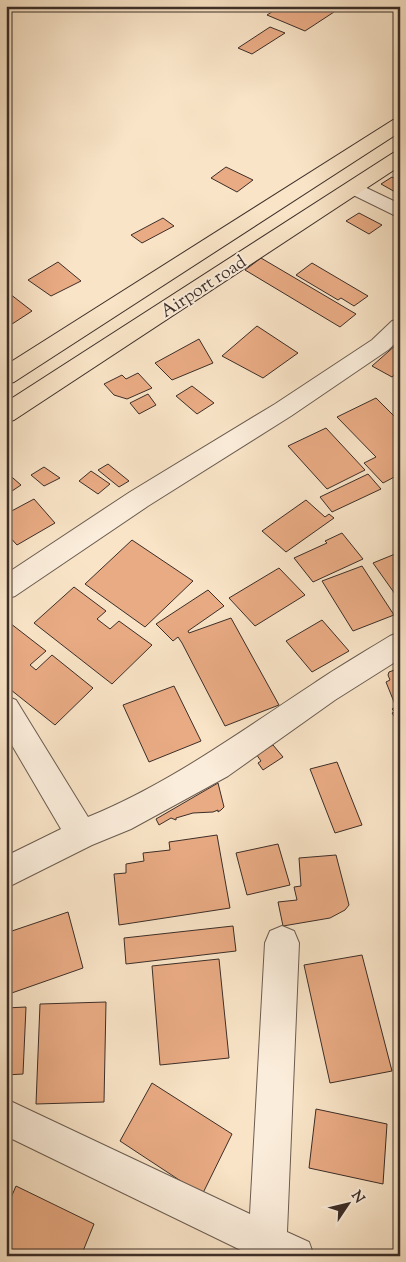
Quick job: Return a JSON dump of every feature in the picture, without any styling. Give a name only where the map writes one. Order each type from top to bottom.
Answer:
[{"type":"main road","name":"Airport road","points":[[6,376],[400,124]]},
{"type":"main road","name":"Airport road","points":[[6,414],[400,157]]},
{"type":"street","points":[[354,188],[400,212]]},
{"type":"street","points":[[6,588],[139,500],[291,405],[380,345],[400,326]]},
{"type":"street","points":[[6,873],[81,835],[120,818],[217,766],[325,691],[400,644]]},
{"type":"street","points":[[6,710],[54,786],[81,835]]},
{"type":"street","points":[[6,1117],[281,1249],[282,943]]},
{"type":"building","points":[[281,6],[321,6],[334,12],[305,31],[267,15]]},
{"type":"building","points":[[270,27],[285,33],[252,54],[238,48]]},
{"type":"building","points":[[226,167],[253,180],[237,192],[211,178]]},
{"type":"building","points":[[392,177],[400,181],[400,192],[397,193],[381,184]]},
{"type":"building","points":[[359,213],[382,225],[369,234],[346,221]]},
{"type":"building","points":[[163,218],[174,226],[142,243],[131,235]]},
{"type":"building","points":[[261,258],[356,314],[340,327],[245,270]]},
{"type":"building","points":[[58,262],[81,281],[51,296],[28,280]]},
{"type":"building","points":[[312,263],[368,296],[354,306],[341,298],[338,300],[296,275]]},
{"type":"building","points":[[10,294],[32,311],[9,326],[6,324],[6,296]]},
{"type":"building","points":[[257,326],[298,353],[263,378],[222,356]]},
{"type":"building","points":[[199,339],[213,363],[172,380],[155,363]]},
{"type":"building","points":[[397,344],[400,345],[400,370],[392,377],[372,366]]},
{"type":"building","points":[[138,373],[152,388],[127,399],[114,395],[104,384],[122,375],[126,379]]},
{"type":"building","points":[[192,386],[214,403],[197,414],[176,396]]},
{"type":"building","points":[[148,394],[156,405],[139,414],[130,403]]},
{"type":"building","points":[[376,398],[400,422],[400,474],[383,483],[364,463],[376,457],[337,417]]},
{"type":"building","points":[[326,428],[365,470],[327,489],[288,446]]},
{"type":"building","points":[[108,464],[129,481],[119,487],[98,470]]},
{"type":"building","points":[[44,467],[60,478],[44,486],[31,475]]},
{"type":"building","points":[[91,471],[110,484],[98,494],[79,481]]},
{"type":"building","points":[[6,472],[21,485],[6,495]]},
{"type":"building","points":[[368,474],[381,489],[332,512],[320,497]]},
{"type":"building","points":[[34,499],[55,523],[17,545],[6,533],[6,514]]},
{"type":"building","points":[[306,500],[325,517],[329,514],[334,518],[286,552],[262,531]]},
{"type":"building","points":[[342,533],[363,559],[313,582],[294,558],[327,543],[325,541]]},
{"type":"building","points":[[6,540],[12,548],[6,556]]},
{"type":"building","points":[[132,540],[193,581],[145,627],[85,584]]},
{"type":"building","points":[[400,552],[400,601],[373,563]]},
{"type":"building","points":[[362,566],[394,615],[353,631],[322,581]]},
{"type":"building","points":[[279,568],[305,595],[255,626],[229,598]]},
{"type":"building","points":[[74,587],[106,611],[97,619],[110,629],[119,621],[152,645],[112,684],[34,623]]},
{"type":"building","points":[[208,590],[224,606],[188,631],[189,633],[231,618],[279,705],[225,726],[178,637],[173,641],[156,624]]},
{"type":"building","points":[[6,620],[46,651],[30,665],[36,670],[52,655],[93,688],[55,725],[6,686]]},
{"type":"building","points":[[322,620],[349,651],[312,672],[286,641]]},
{"type":"building","points":[[400,668],[400,724],[392,713],[395,712],[392,709],[396,707],[386,682],[390,680],[389,672]]},
{"type":"building","points":[[174,686],[201,741],[149,762],[123,705]]},
{"type":"building","points":[[273,745],[283,757],[263,770],[258,763],[261,761],[256,754]]},
{"type":"building","points":[[337,762],[362,825],[335,833],[310,769]]},
{"type":"building","points":[[218,783],[224,807],[221,810],[218,812],[218,810],[193,813],[176,818],[176,820],[171,818],[159,825],[156,819]]},
{"type":"building","points":[[217,835],[230,908],[119,925],[114,874],[126,873],[126,864],[144,861],[143,853],[170,850],[169,842]]},
{"type":"building","points":[[278,844],[290,885],[247,895],[236,853]]},
{"type":"building","points":[[336,855],[349,905],[345,910],[330,918],[283,926],[278,902],[297,900],[294,887],[301,886],[299,858]]},
{"type":"building","points":[[68,912],[83,968],[6,995],[6,933]]},
{"type":"building","points":[[233,926],[236,951],[126,964],[124,938]]},
{"type":"building","points":[[362,955],[392,1071],[330,1083],[304,965]]},
{"type":"building","points":[[219,959],[229,1058],[160,1065],[152,966]]},
{"type":"building","points":[[106,1002],[104,1102],[36,1104],[40,1004]]},
{"type":"building","points":[[26,1007],[23,1074],[6,1075],[6,1008]]},
{"type":"building","points":[[152,1083],[232,1134],[202,1195],[120,1141]]},
{"type":"building","points":[[316,1109],[387,1124],[383,1184],[309,1168]]},
{"type":"building","points":[[16,1186],[94,1224],[81,1256],[6,1256],[6,1209]]}]
